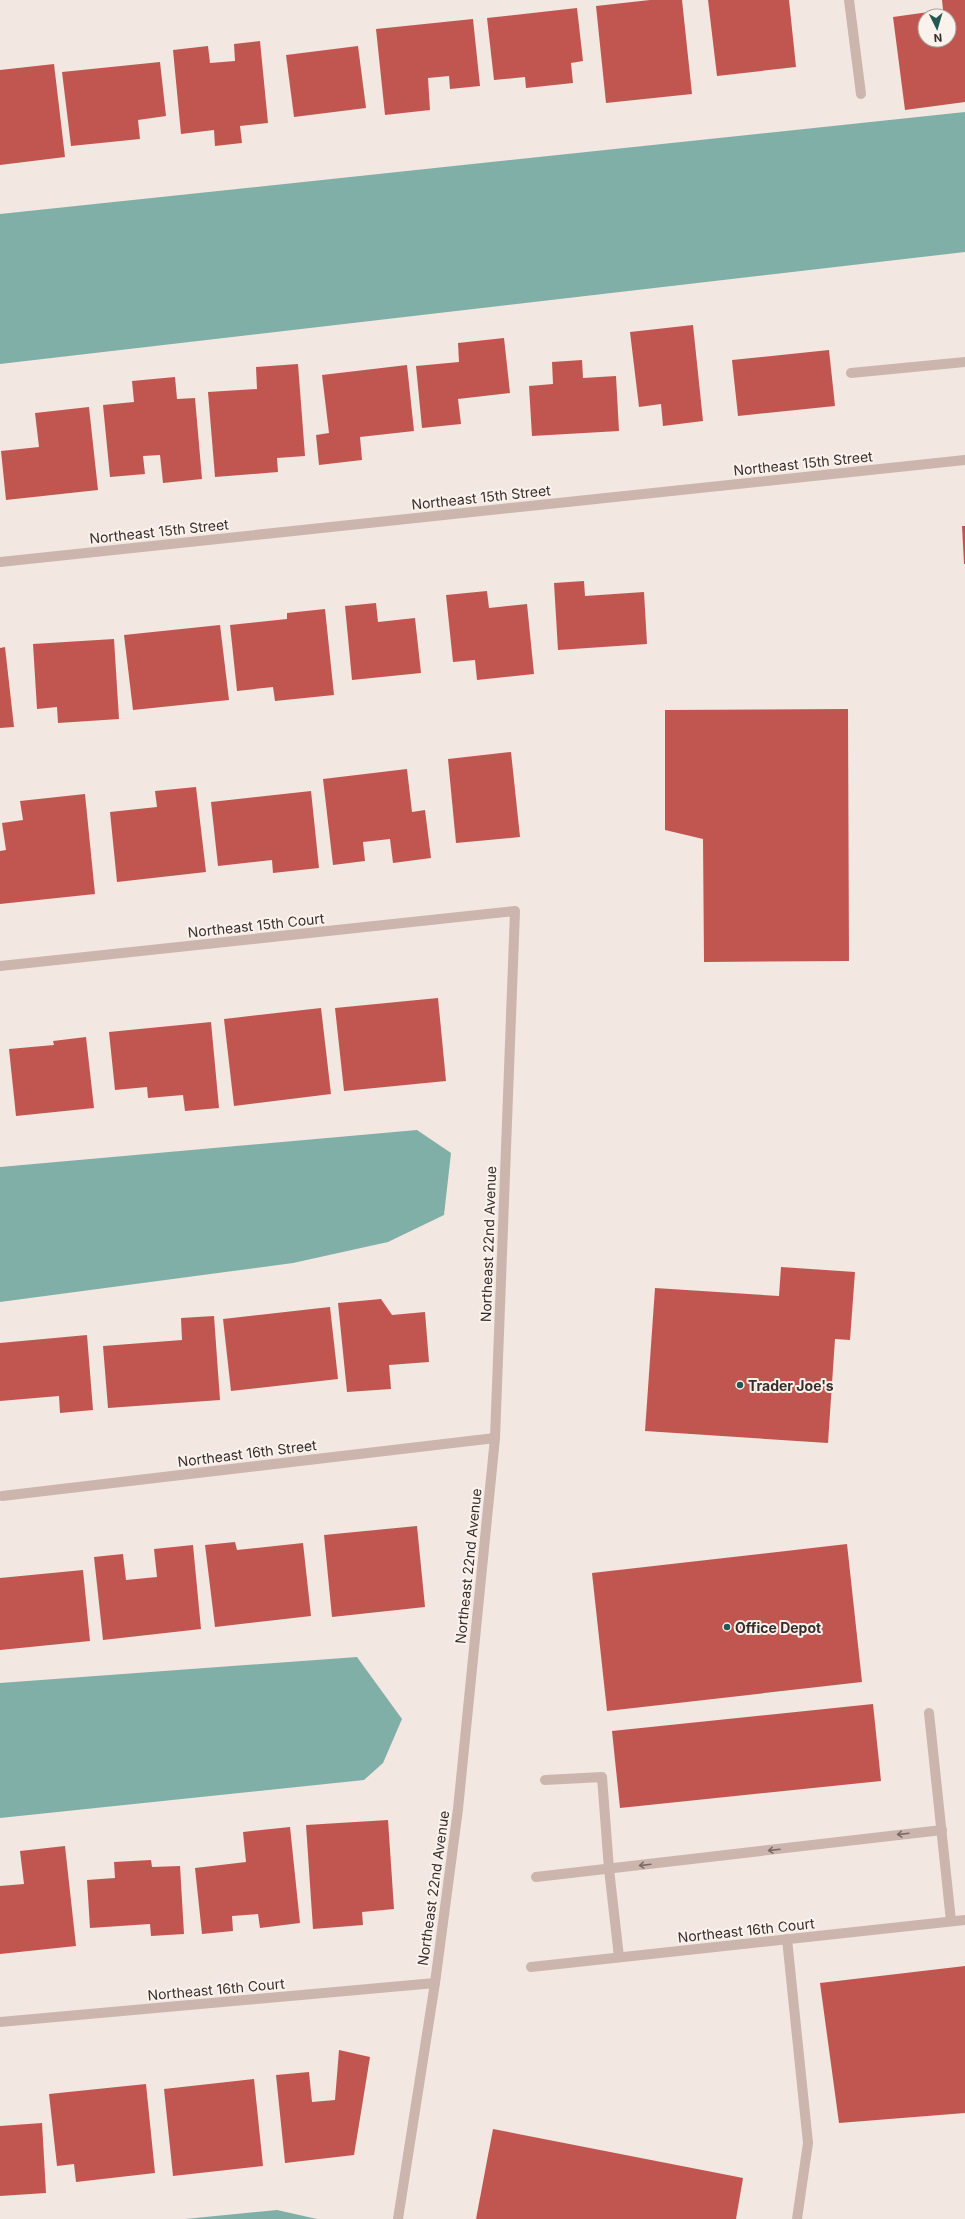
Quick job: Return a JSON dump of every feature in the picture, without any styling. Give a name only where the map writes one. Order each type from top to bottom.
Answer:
[{"type":"street","points":[[849,0],[861,94]]},
{"type":"street","points":[[851,374],[965,362]]},
{"type":"street","name":"Northeast 15th Street","points":[[0,562],[965,460]]},
{"type":"street","name":"Northeast 15th Court","points":[[0,966],[515,911]]},
{"type":"street","name":"Northeast 22nd Avenue","points":[[398,2219],[435,1983],[458,1809],[495,1438],[515,911]]},
{"type":"street","name":"Northeast 16th Street","points":[[2,1496],[495,1438]]},
{"type":"street","points":[[929,1713],[951,1921]]},
{"type":"street","points":[[545,1780],[602,1777],[609,1869],[619,1957]]},
{"type":"street","points":[[536,1877],[942,1830]]},
{"type":"street","name":"Northeast 16th Court","points":[[531,1967],[965,1920]]},
{"type":"street","points":[[787,1939],[808,2144],[797,2219]]},
{"type":"street","name":"Northeast 16th Court","points":[[0,2022],[435,1983]]},
{"type":"water","points":[[965,112],[965,252],[0,364],[0,214]]},
{"type":"water","points":[[417,1130],[451,1153],[444,1215],[388,1242],[293,1263],[0,1302],[0,1167]]},
{"type":"water","points":[[357,1657],[402,1719],[383,1763],[364,1780],[0,1818],[0,1683]]},
{"type":"water","points":[[277,2210],[317,2219],[185,2219]]},
{"type":"building","points":[[650,0],[682,0],[692,94],[606,103],[596,6]]},
{"type":"building","points":[[708,0],[789,0],[796,67],[717,76]]},
{"type":"building","points":[[942,0],[965,0],[965,102],[905,110],[893,17],[917,14],[917,48],[957,48],[957,8],[943,8]]},
{"type":"building","points":[[577,8],[583,61],[571,63],[573,83],[526,88],[525,77],[494,80],[487,18]]},
{"type":"building","points":[[473,19],[480,86],[450,89],[449,76],[428,78],[430,110],[385,115],[376,29]]},
{"type":"building","points":[[260,41],[268,123],[240,126],[242,143],[215,146],[214,130],[181,134],[173,50],[208,46],[210,63],[235,61],[234,44]]},
{"type":"building","points":[[358,46],[366,108],[294,117],[286,55]]},
{"type":"building","points":[[160,62],[166,116],[138,120],[140,139],[71,146],[62,72]]},
{"type":"building","points":[[54,64],[65,157],[0,165],[0,70]]},
{"type":"building","points":[[693,325],[703,421],[663,426],[661,404],[639,407],[630,332]]},
{"type":"building","points":[[504,338],[510,393],[458,399],[461,424],[422,428],[416,366],[459,362],[458,343]]},
{"type":"building","points":[[829,350],[835,406],[738,416],[732,360]]},
{"type":"building","points":[[582,360],[583,378],[616,376],[619,431],[532,436],[529,386],[553,384],[552,362]]},
{"type":"building","points":[[298,364],[305,456],[277,458],[278,472],[215,477],[208,392],[257,389],[256,367]]},
{"type":"building","points":[[407,365],[414,431],[360,437],[362,460],[319,465],[316,435],[329,433],[322,375]]},
{"type":"building","points":[[175,377],[177,399],[195,398],[202,479],[163,483],[160,455],[143,456],[145,474],[110,477],[103,405],[134,402],[132,381]]},
{"type":"building","points":[[89,407],[98,490],[6,500],[1,451],[39,447],[35,413]]},
{"type":"building","points":[[962,526],[965,526],[965,564],[964,564]]},
{"type":"building","points":[[584,581],[585,596],[644,592],[647,644],[558,650],[554,583]]},
{"type":"building","points":[[487,591],[489,608],[527,604],[534,674],[477,680],[475,660],[453,662],[446,595]]},
{"type":"building","points":[[376,603],[378,622],[415,618],[421,673],[352,680],[345,606]]},
{"type":"building","points":[[325,609],[334,695],[275,701],[273,687],[237,691],[230,625],[287,619],[287,613]]},
{"type":"building","points":[[220,625],[229,700],[133,710],[124,635]]},
{"type":"building","points":[[114,639],[119,719],[58,723],[57,707],[37,709],[33,644]]},
{"type":"building","points":[[5,647],[14,727],[0,728],[0,648]]},
{"type":"building","points":[[848,709],[849,961],[704,962],[703,839],[665,830],[665,710]]},
{"type":"building","points":[[511,752],[520,837],[456,843],[448,759]]},
{"type":"building","points":[[407,769],[412,812],[425,810],[431,858],[393,863],[390,839],[363,842],[365,861],[333,865],[323,779]]},
{"type":"building","points":[[196,787],[206,872],[117,882],[110,812],[157,807],[155,791]]},
{"type":"building","points":[[311,791],[319,868],[273,873],[272,860],[218,866],[211,802]]},
{"type":"building","points":[[85,794],[95,894],[0,904],[0,851],[6,850],[2,823],[23,820],[20,801]]},
{"type":"building","points":[[438,998],[446,1081],[344,1091],[335,1008]]},
{"type":"building","points":[[321,1008],[331,1094],[234,1106],[224,1019]]},
{"type":"building","points":[[211,1022],[219,1108],[185,1111],[183,1095],[148,1098],[147,1087],[115,1090],[109,1032]]},
{"type":"building","points":[[86,1037],[94,1108],[16,1116],[9,1049],[54,1045],[53,1041]]},
{"type":"building","name":"Trader Joe's","points":[[781,1267],[855,1272],[850,1340],[835,1339],[828,1443],[645,1431],[655,1288],[779,1296]]},
{"type":"building","points":[[381,1299],[392,1315],[425,1312],[429,1362],[389,1365],[391,1389],[347,1392],[338,1303]]},
{"type":"building","points":[[330,1307],[338,1379],[231,1391],[223,1319]]},
{"type":"building","points":[[214,1316],[220,1400],[108,1408],[103,1346],[182,1340],[181,1318]]},
{"type":"building","points":[[87,1335],[93,1410],[60,1413],[59,1396],[0,1401],[0,1343]]},
{"type":"building","points":[[417,1526],[425,1607],[332,1617],[324,1535]]},
{"type":"building","points":[[235,1542],[237,1550],[303,1543],[311,1616],[215,1627],[205,1545]]},
{"type":"building","name":"Office Depot","points":[[847,1544],[862,1682],[607,1711],[592,1573]]},
{"type":"building","points":[[193,1545],[201,1629],[103,1640],[94,1557],[123,1554],[126,1580],[157,1577],[154,1549]]},
{"type":"building","points":[[83,1570],[90,1641],[0,1650],[0,1578]]},
{"type":"building","points":[[873,1704],[881,1781],[620,1808],[612,1731]]},
{"type":"building","points":[[388,1820],[394,1909],[362,1912],[363,1925],[313,1929],[306,1825]]},
{"type":"building","points":[[290,1827],[300,1923],[260,1928],[258,1914],[232,1916],[233,1931],[202,1934],[195,1868],[246,1862],[243,1832]]},
{"type":"building","points":[[65,1846],[76,1946],[0,1954],[0,1886],[24,1884],[20,1851]]},
{"type":"building","points":[[151,1860],[152,1867],[180,1866],[184,1934],[151,1936],[150,1924],[90,1928],[87,1880],[115,1878],[114,1862]]},
{"type":"building","points":[[965,1966],[965,2113],[839,2123],[820,1983]]},
{"type":"building","points":[[339,2050],[370,2057],[354,2155],[285,2163],[276,2075],[309,2072],[312,2102],[335,2100]]},
{"type":"building","points":[[254,2079],[263,2166],[173,2176],[164,2089]]},
{"type":"building","points":[[146,2084],[155,2173],[76,2182],[74,2164],[57,2166],[49,2094]]},
{"type":"building","points":[[42,2123],[46,2193],[0,2196],[0,2126]]},
{"type":"building","points":[[493,2129],[743,2178],[736,2219],[476,2219]]},
{"type":"place","name":"Trader Joe's","points":[[740,1385]]},
{"type":"place","name":"Office Depot","points":[[727,1627]]}]
